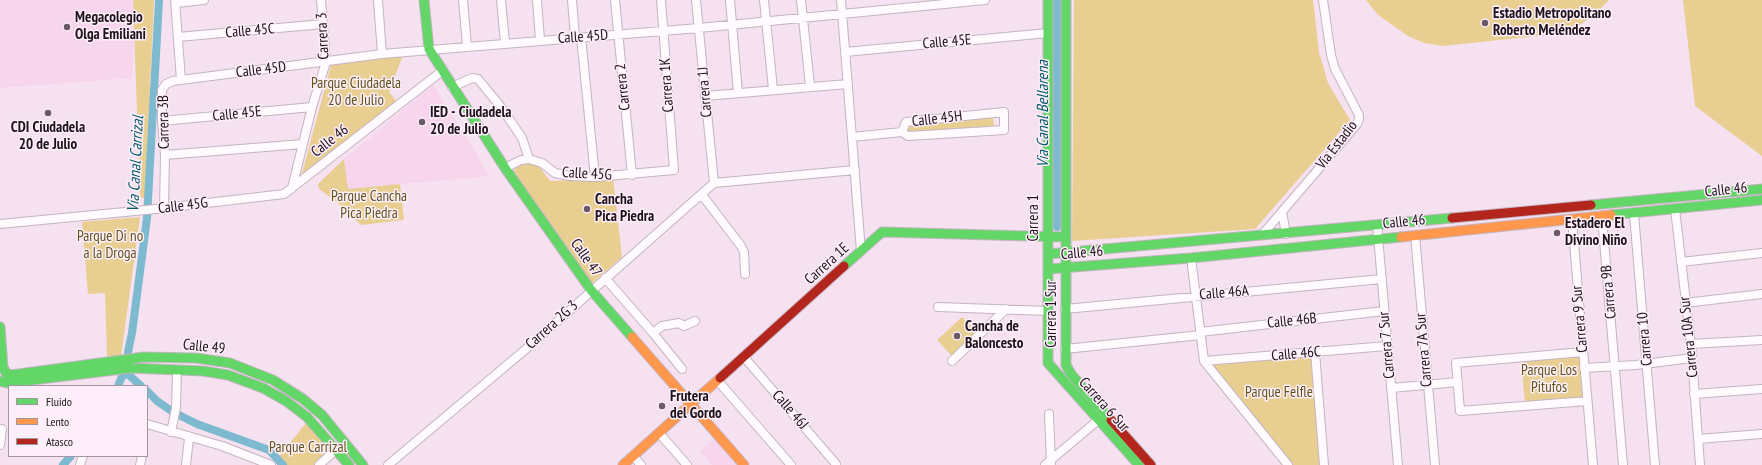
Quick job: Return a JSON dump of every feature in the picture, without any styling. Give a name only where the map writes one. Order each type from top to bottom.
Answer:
[{"type":"street","points":[[176,2],[204,0]]},
{"type":"street","name":"Carrera 3","points":[[292,188],[312,107],[326,62],[321,0]]},
{"type":"street","points":[[378,0],[382,54]]},
{"type":"street","points":[[424,0],[429,49]]},
{"type":"street","points":[[463,0],[467,46]]},
{"type":"street","points":[[501,0],[505,43]]},
{"type":"street","points":[[537,0],[540,40]]},
{"type":"street","points":[[572,0],[578,37],[594,178]]},
{"type":"street","name":"Carrera 2","points":[[615,0],[632,175]]},
{"type":"street","name":"Carrera 1K","points":[[661,0],[674,170]]},
{"type":"street","name":"Carrera 1J","points":[[696,0],[714,183]]},
{"type":"street","points":[[730,0],[738,93]]},
{"type":"street","points":[[764,0],[773,89]]},
{"type":"street","points":[[801,0],[810,86]]},
{"type":"street","name":"Carrera 1E","points":[[623,465],[862,251],[841,0]]},
{"type":"street","name":"Calle 45D","points":[[181,80],[429,49],[699,28],[985,0]]},
{"type":"street","name":"Carrera 1","points":[[1048,0],[1048,364]]},
{"type":"street","name":"Carrera 1 Sur","points":[[1066,0],[1066,364]]},
{"type":"street","name":"Vía Estadio","points":[[1262,236],[1357,124],[1359,119],[1359,115],[1333,62],[1323,0]]},
{"type":"street","name":"Carrera 3B","points":[[160,209],[165,155],[162,122],[162,90],[166,84],[181,80],[176,2]]},
{"type":"street","name":"Calle 45C","points":[[178,37],[323,24]]},
{"type":"street","name":"Calle 45E","points":[[845,52],[1048,33]]},
{"type":"street","name":"Calle 47","points":[[429,49],[505,168],[591,290],[744,465]]},
{"type":"street","name":"Calle 46","points":[[292,188],[442,71]]},
{"type":"street","points":[[452,87],[472,78],[478,79],[501,107],[522,138],[529,159],[521,160],[505,168]]},
{"type":"street","points":[[706,96],[773,89],[848,84]]},
{"type":"street","name":"Calle 45E","points":[[162,122],[312,107]]},
{"type":"street","name":"Calle 45H","points":[[852,137],[902,132],[908,136],[1004,130],[1004,112],[906,122],[902,132]]},
{"type":"street","points":[[165,155],[303,144]]},
{"type":"street","name":"Calle 45G","points":[[529,159],[542,163],[555,173],[594,178],[674,170]]},
{"type":"street","points":[[714,183],[855,170]]},
{"type":"street","name":"Carrera 2G 3","points":[[388,465],[526,349],[591,290],[714,183]]},
{"type":"street","name":"Calle 45G","points":[[0,224],[160,209],[284,194],[292,188]]},
{"type":"street","name":"Calle 46","points":[[1048,254],[1286,234],[1762,189]]},
{"type":"street","points":[[702,195],[741,246],[744,252],[745,274]]},
{"type":"street","name":"Calle 46","points":[[1048,269],[1191,258],[1762,200]]},
{"type":"street","name":"Carrera 10A Sur","points":[[1675,209],[1680,262],[1691,344],[1700,465]]},
{"type":"street","points":[[1282,212],[1286,234]]},
{"type":"street","name":"Carrera 10","points":[[1634,214],[1655,465]]},
{"type":"street","name":"Carrera 9B","points":[[1602,217],[1616,367],[1623,465]]},
{"type":"street","name":"Carrera 9 Sur","points":[[1572,220],[1593,465]]},
{"type":"street","name":"Carrera 7 Sur","points":[[1376,225],[1398,465]]},
{"type":"street","name":"Calle 46","points":[[862,251],[882,232],[1065,236]]},
{"type":"street","name":"Carrera 7A Sur","points":[[1415,235],[1435,465]]},
{"type":"street","points":[[1680,262],[1762,253]]},
{"type":"street","points":[[1191,258],[1204,361],[1288,465]]},
{"type":"street","points":[[605,278],[682,369]]},
{"type":"street","name":"Calle 46A","points":[[1065,309],[1382,279]]},
{"type":"street","points":[[1685,303],[1762,294]]},
{"type":"street","points":[[938,307],[1048,311]]},
{"type":"street","points":[[952,361],[1006,309]]},
{"type":"street","name":"Calle 46B","points":[[1065,349],[1384,311]]},
{"type":"street","points":[[653,333],[662,326],[679,323],[684,326],[695,320]]},
{"type":"street","points":[[0,327],[4,367],[3,377]]},
{"type":"street","points":[[1691,344],[1762,340]]},
{"type":"street","name":"Calle 46C","points":[[1204,361],[1387,346]]},
{"type":"street","points":[[1315,352],[1324,465]]},
{"type":"street","points":[[1583,352],[1456,363],[1460,411],[1588,401]]},
{"type":"street","name":"Calle 49","points":[[130,363],[144,357],[196,358],[230,363],[274,380],[303,399],[322,415],[363,465]]},
{"type":"street","name":"Calle 46J","points":[[744,357],[836,464]]},
{"type":"street","points":[[1584,368],[1616,367],[1692,358]]},
{"type":"street","name":"Calle 49","points":[[3,377],[130,363],[177,370],[203,371],[228,375],[263,388],[286,401],[307,417],[349,465]]},
{"type":"street","name":"Carrera 6 Sur","points":[[1048,364],[1103,416],[1151,465]]},
{"type":"street","name":"Carrera 6 Sur","points":[[1066,364],[1071,374],[1139,465]]},
{"type":"street","points":[[171,432],[176,408],[177,370]]},
{"type":"street","points":[[717,380],[791,465]]},
{"type":"street","points":[[1391,388],[1458,382]]},
{"type":"street","points":[[1694,394],[1762,389]]},
{"type":"street","points":[[1049,414],[1049,463]]},
{"type":"street","points":[[1049,463],[1103,416]]},
{"type":"street","points":[[148,424],[189,438],[222,446],[271,465]]},
{"type":"street","points":[[0,446],[4,429]]},
{"type":"street","points":[[659,433],[687,465]]},
{"type":"street","points":[[1698,439],[1762,434]]},
{"type":"street","points":[[186,465],[189,438]]},
{"type":"street","points":[[319,465],[344,442]]},
{"type":"street","points":[[633,456],[641,465]]},
{"type":"shaded area","name":"Megacolegio Olga Emiliani","points":[[0,0],[132,0],[134,44],[132,78],[0,88]]},
{"type":"shaded area","name":"IED - Ciudadela 20 de Julio","points":[[433,85],[490,176],[348,189],[344,159]]},
{"type":"shaded area","points":[[714,438],[736,465],[712,465],[700,451]]},
{"type":"green space","points":[[133,0],[154,0],[145,198],[140,198]]},
{"type":"green space","points":[[1074,0],[1313,0],[1319,52],[1328,83],[1350,120],[1255,229],[1072,241]]},
{"type":"green space","name":"Estadio Metropolitano Roberto Meléndez","points":[[1366,0],[1609,0],[1596,13],[1580,25],[1556,34],[1443,46],[1424,43],[1408,36],[1378,15]]},
{"type":"green space","points":[[1683,0],[1762,0],[1762,156],[1695,106]]},
{"type":"green space","name":"Parque Ciudadela 20 de Julio","points":[[403,55],[389,92],[396,101],[301,177],[331,65]]},
{"type":"green space","points":[[993,117],[994,127],[908,132],[907,125]]},
{"type":"green space","name":"Parque Cancha Pica Piedra","points":[[344,159],[348,189],[400,184],[404,220],[361,225],[337,202],[319,189],[318,184]]},
{"type":"green space","points":[[528,161],[538,165],[550,181],[613,178],[622,257],[591,284],[514,172],[516,167]]},
{"type":"green space","name":"Parque Di no a la Droga","points":[[140,217],[121,356],[107,356],[105,293],[88,294],[82,222]]},
{"type":"green space","name":"Cancha de Baloncesto","points":[[962,317],[977,333],[952,356],[937,340]]},
{"type":"green space","name":"Parque Felfle","points":[[1312,353],[1322,465],[1290,465],[1206,362]]},
{"type":"green space","name":"Parque Los Pitufos","points":[[1581,355],[1585,400],[1525,404],[1521,360]]},
{"type":"green space","name":"Parque Carrizal","points":[[307,422],[333,450],[315,465],[286,465],[279,456]]},
{"type":"waterway","name":"Via Canal Carrizal","points":[[128,352],[132,333],[147,218],[159,0]]},
{"type":"waterway","name":"Via Canal Bellarena","points":[[1057,0],[1057,227]]},
{"type":"waterway","name":"Via Canal Carrizal","points":[[118,385],[123,374],[129,375],[140,385]]},
{"type":"waterway","name":"Via Canal Carrizal","points":[[148,392],[157,401],[173,412]]},
{"type":"waterway","name":"Via Canal Carrizal","points":[[179,415],[197,424],[269,450],[283,465]]},
{"type":"waterway","name":"Via Canal Carrizal","points":[[63,465],[70,457]]},
{"type":"traffic: fast","points":[[424,0],[429,49],[505,168],[591,290],[632,337]]},
{"type":"traffic: fast","points":[[1048,0],[1048,363],[1139,465]]},
{"type":"traffic: fast","points":[[1066,0],[1066,365],[1071,374],[1111,420]]},
{"type":"traffic: fast","points":[[1591,205],[1762,189]]},
{"type":"traffic: fast","points":[[1611,215],[1762,200]]},
{"type":"traffic: fast","points":[[1048,254],[1452,218]]},
{"type":"traffic: fast","points":[[844,266],[882,232],[1065,237]]},
{"type":"traffic: fast","points":[[1048,269],[1191,258],[1401,237]]},
{"type":"traffic: fast","points":[[0,327],[3,367],[6,373],[11,375],[144,357],[196,358],[230,363],[273,380],[303,399],[322,415],[363,465]]},
{"type":"traffic: fast","points":[[0,381],[7,383],[131,368],[203,371],[228,375],[263,388],[286,401],[307,417],[349,465]]},
{"type":"traffic: slow","points":[[1401,237],[1611,215]]},
{"type":"traffic: slow","points":[[632,337],[744,465]]},
{"type":"traffic: slow","points":[[623,465],[720,378]]},
{"type":"traffic: jam","points":[[1452,218],[1591,205]]},
{"type":"traffic: jam","points":[[720,378],[844,266]]},
{"type":"traffic: jam","points":[[1111,420],[1151,465]]},
{"type":"place","name":"Estadio Metropolitano Roberto Meléndez","points":[[1485,23]]},
{"type":"place","name":"Megacolegio Olga Emiliani","points":[[67,27]]},
{"type":"place","name":"CDI Ciudadela 20 de Julio","points":[[48,113]]},
{"type":"place","name":"IED - Ciudadela 20 de Julio","points":[[422,122]]},
{"type":"place","name":"Cancha Pica Piedra","points":[[587,209]]},
{"type":"place","name":"Estadero El Divino Niño","points":[[1557,233]]},
{"type":"place","name":"Cancha de Baloncesto","points":[[957,336]]},
{"type":"place","name":"Frutera del Gordo","points":[[662,406]]}]
